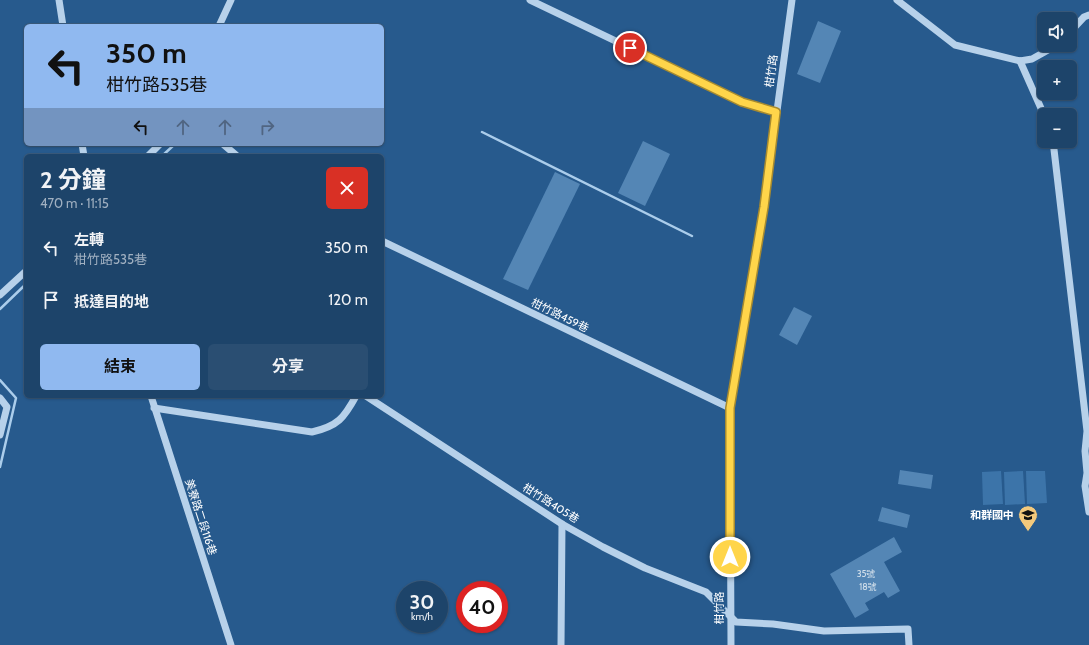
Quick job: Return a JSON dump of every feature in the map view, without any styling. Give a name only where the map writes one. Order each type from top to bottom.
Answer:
[{"type":"street","points":[[59,0],[64,24]]},
{"type":"street","points":[[220,24],[231,0]]},
{"type":"street","points":[[530,0],[742,102],[776,112]]},
{"type":"street","name":"柑竹路","points":[[731,645],[730,408],[764,207],[792,0]]},
{"type":"street","points":[[897,0],[955,45],[1020,61],[1032,59],[1044,52]]},
{"type":"street","points":[[1077,24],[1089,14]]},
{"type":"street","points":[[1020,61],[1041,108]]},
{"type":"street","points":[[150,154],[158,146]]},
{"type":"street","points":[[225,146],[235,154]]},
{"type":"street","points":[[1054,148],[1087,431],[1084,451],[1087,473],[1085,486],[1089,512]]},
{"type":"street","name":"柑竹路459巷","points":[[384,241],[604,349],[730,408]]},
{"type":"street","points":[[0,295],[24,273]]},
{"type":"street","points":[[0,398],[7,407],[0,435]]},
{"type":"street","name":"美寮路二段116巷","points":[[152,398],[231,645]]},
{"type":"street","points":[[154,408],[312,432],[336,424],[346,415],[355,398]]},
{"type":"street","name":"柑竹路405巷","points":[[369,398],[562,524],[645,568],[706,592],[730,617]]},
{"type":"street","points":[[561,645],[562,524]]},
{"type":"street","points":[[730,617],[736,622],[773,624],[824,631],[908,629],[909,645]]},
{"type":"shaded area","points":[[1001,471],[1003,504],[983,505],[982,472]]},
{"type":"shaded area","points":[[1023,471],[1025,504],[1005,505],[1004,472]]},
{"type":"shaded area","points":[[1026,471],[1045,471],[1047,503],[1027,504]]},
{"type":"building","points":[[818,21],[841,31],[820,83],[797,74]]},
{"type":"building","points":[[643,141],[670,154],[645,206],[618,193]]},
{"type":"building","points":[[555,172],[580,184],[528,290],[503,279]]},
{"type":"building","points":[[794,307],[812,316],[797,345],[779,335]]},
{"type":"building","points":[[900,470],[933,475],[931,489],[898,484]]},
{"type":"building","points":[[882,507],[910,515],[907,528],[878,521]]},
{"type":"building","points":[[894,537],[902,552],[884,562],[900,591],[888,598],[884,592],[865,603],[869,610],[855,618],[830,574]]},
{"type":"waterway","points":[[482,132],[692,236]]},
{"type":"waterway","points":[[164,154],[173,146]]},
{"type":"waterway","points":[[0,309],[24,286]]},
{"type":"waterway","points":[[0,380],[16,398],[0,467]]},
{"type":"place","name":"和群國中","points":[[1028,532]]},
{"type":"route","points":[[630,48],[742,102],[776,112],[764,207],[730,408],[730,557]]}]
